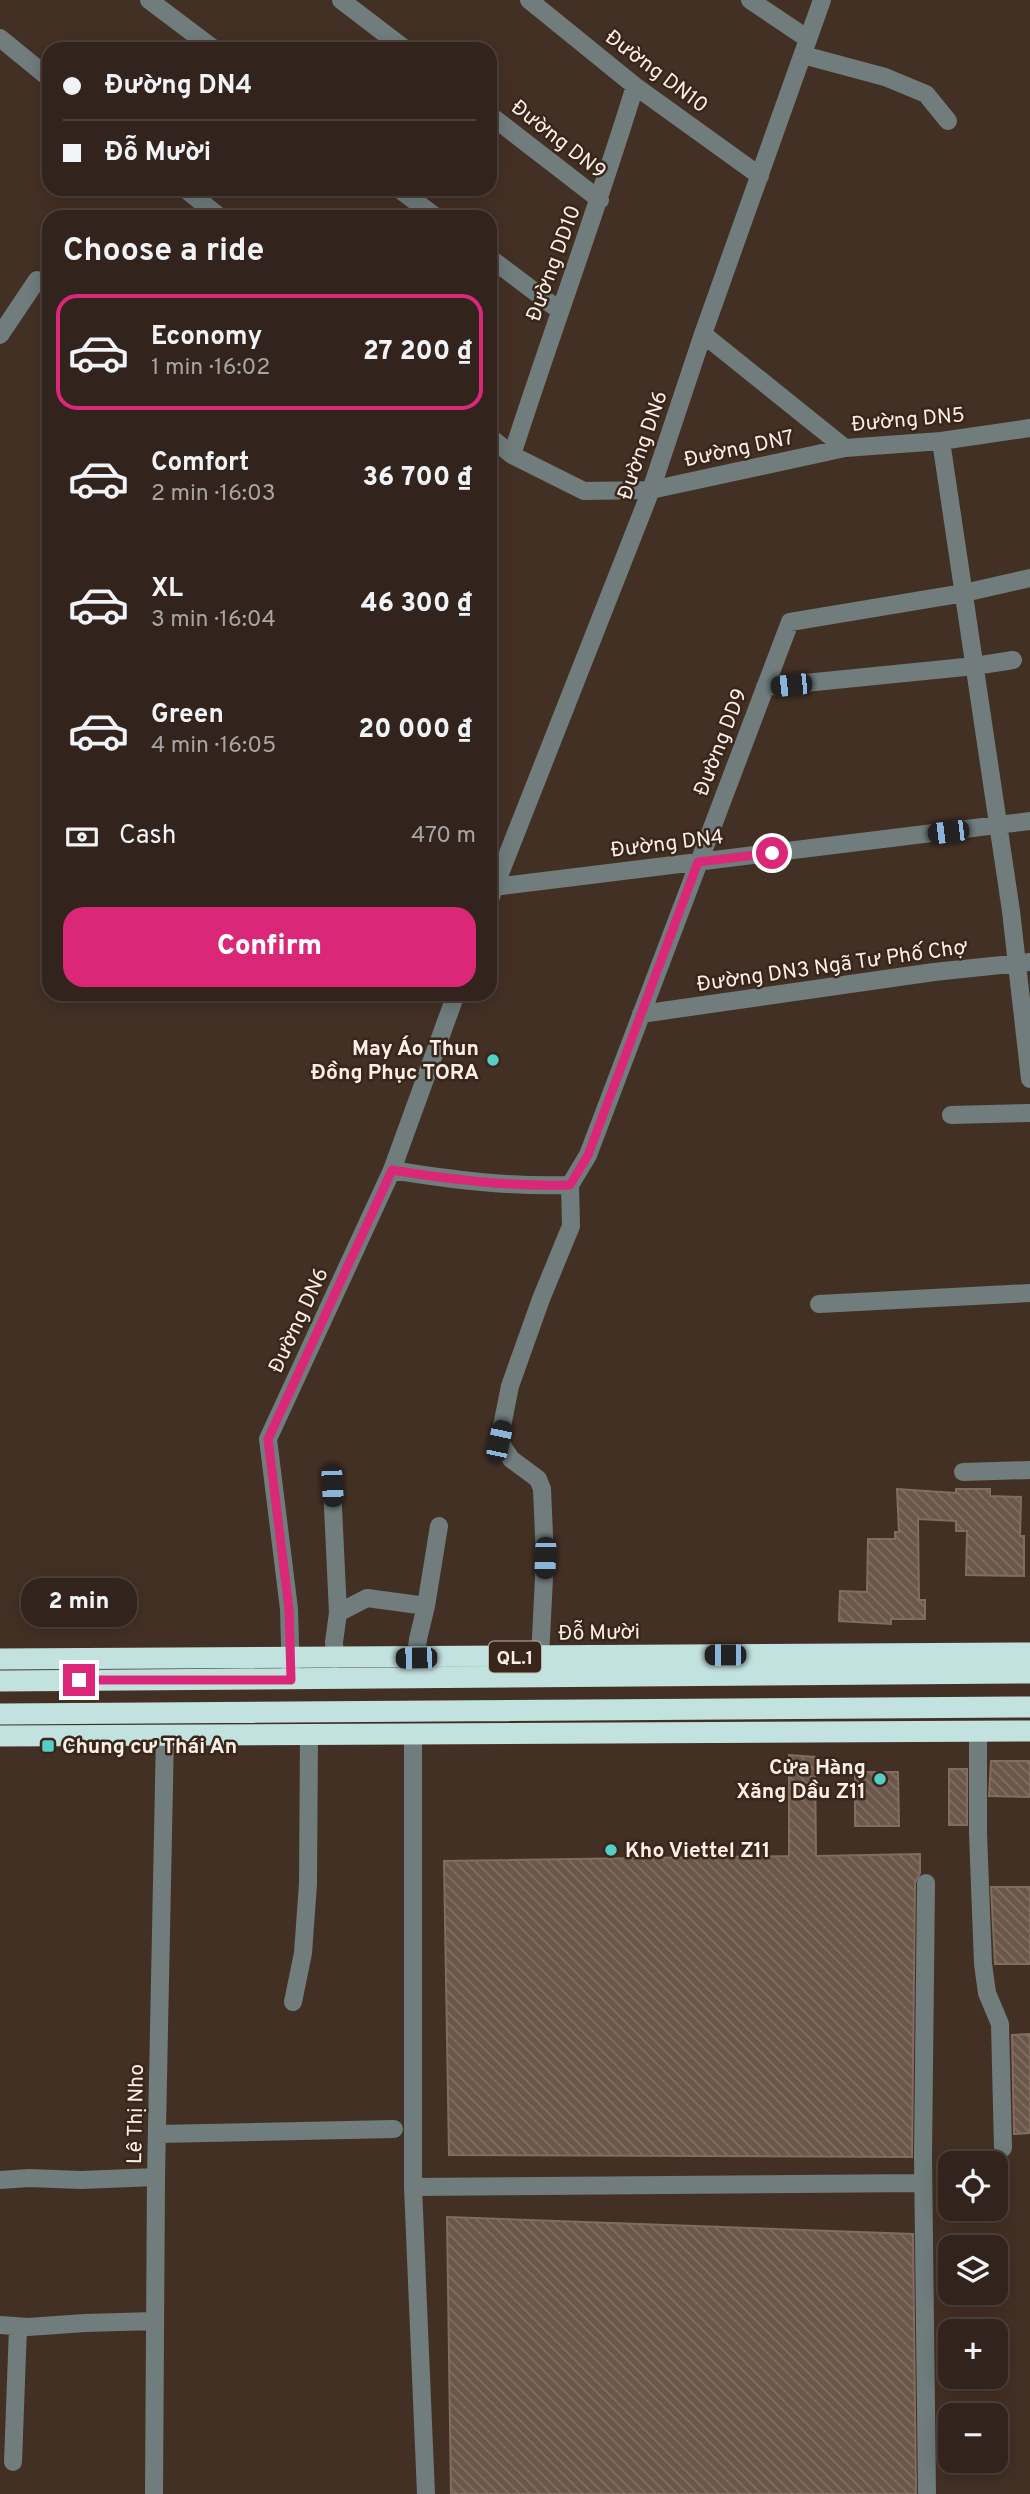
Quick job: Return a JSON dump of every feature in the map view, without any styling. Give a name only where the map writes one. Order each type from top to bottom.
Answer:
[{"type":"highway","name":"Đỗ Mười","points":[[0,1681],[291,1669],[335,1659],[1030,1653]]},
{"type":"highway","name":"Đỗ Mười","points":[[0,1659],[291,1669],[1030,1673]]},
{"type":"highway","points":[[0,1736],[166,1725],[1030,1707]]},
{"type":"highway","points":[[0,1714],[309,1734],[1030,1731]]},
{"type":"street","points":[[149,0],[205,42]]},
{"type":"street","points":[[341,0],[396,42]]},
{"type":"street","name":"Đường DN10","points":[[529,0],[635,86],[760,176]]},
{"type":"street","points":[[750,0],[806,47],[926,94],[948,121]]},
{"type":"street","name":"Đường DN6","points":[[497,880],[652,490],[703,334],[822,0]]},
{"type":"street","points":[[0,38],[42,72]]},
{"type":"street","name":"Đường DD10","points":[[512,455],[559,310],[600,200],[635,86]]},
{"type":"street","name":"Đường DN9","points":[[497,120],[600,200]]},
{"type":"street","points":[[194,196],[211,210]]},
{"type":"street","points":[[408,196],[427,210]]},
{"type":"street","points":[[497,263],[559,310]]},
{"type":"street","points":[[0,335],[37,280]]},
{"type":"street","name":"Đường DN5","points":[[703,334],[845,448],[941,441],[1030,428]]},
{"type":"street","points":[[941,441],[998,827],[1024,963],[1030,1079]]},
{"type":"street","name":"Đường DN7","points":[[497,443],[512,455],[584,491],[652,490],[845,448]]},
{"type":"street","points":[[964,593],[1030,578]]},
{"type":"street","name":"Đường DD9","points":[[570,1185],[588,1155],[790,622],[964,593]]},
{"type":"street","points":[[765,687],[1013,660]]},
{"type":"street","points":[[998,827],[1030,821]]},
{"type":"street","name":"Đường DN4","points":[[497,892],[698,862],[998,827]]},
{"type":"street","name":"Đường DN3 Ngã Tư Phố Chợ","points":[[641,1014],[934,972],[1024,963]]},
{"type":"street","name":"Đường DN6","points":[[291,1669],[289,1609],[268,1439],[392,1170],[453,1001]]},
{"type":"street","points":[[951,1115],[1030,1113]]},
{"type":"street","points":[[392,1170],[447,1179],[521,1186],[570,1185],[571,1226],[510,1386],[499,1441],[511,1459],[538,1479],[542,1489],[545,1558],[540,1657]]},
{"type":"street","points":[[818,1304],[1030,1293]]},
{"type":"street","points":[[962,1472],[1030,1470]]},
{"type":"street","points":[[332,1486],[338,1613],[334,1642],[335,1659]]},
{"type":"street","points":[[416,1658],[439,1526]]},
{"type":"street","points":[[338,1613],[367,1598],[426,1606]]},
{"type":"street","name":"Lê Thị Nho","points":[[154,2494],[156,2177],[166,1725]]},
{"type":"street","points":[[978,1731],[978,1833],[984,1964],[987,1993],[1000,2024],[1003,2148]]},
{"type":"street","points":[[413,1733],[413,2188],[426,2494]]},
{"type":"street","points":[[293,2002],[303,1953],[308,1884],[309,1734]]},
{"type":"street","points":[[926,1883],[923,2183],[927,2494]]},
{"type":"street","points":[[157,2134],[394,2129]]},
{"type":"street","points":[[0,2180],[156,2177]]},
{"type":"street","points":[[413,2188],[923,2183]]},
{"type":"street","points":[[13,2462],[9,2326],[155,2321]]},
{"type":"building","points":[[897,1489],[956,1493],[956,1489],[990,1489],[990,1496],[1021,1497],[1020,1536],[1024,1536],[1024,1576],[966,1575],[967,1531],[956,1531],[956,1521],[918,1519],[919,1600],[925,1600],[925,1619],[891,1619],[891,1624],[839,1621],[840,1591],[867,1592],[868,1539],[895,1539],[895,1532],[899,1532]]},
{"type":"building","points":[[789,1755],[815,1757],[816,1856],[920,1854],[920,1873],[915,1883],[912,2157],[449,2155],[444,1861],[789,1856]]},
{"type":"building","points":[[991,1761],[1030,1761],[1030,1797],[989,1796]]},
{"type":"building","points":[[949,1769],[967,1769],[967,1825],[949,1825]]},
{"type":"building","points":[[855,1772],[898,1772],[899,1826],[855,1826]]},
{"type":"building","points":[[991,1887],[1030,1887],[1030,1964],[995,1964]]},
{"type":"building","points":[[1030,2034],[1030,2133],[1014,2134],[1012,2035]]},
{"type":"building","points":[[447,2217],[913,2234],[916,2494],[451,2494]]},
{"type":"place","name":"May Áo Thun Đồng Phục TORA","points":[[493,1060]]},
{"type":"place","name":"Chung cư Thái An","points":[[48,1746]]},
{"type":"place","name":"Cửa Hàng Xăng Dầu Z11","points":[[880,1779]]},
{"type":"place","name":"Kho Viettel Z11","points":[[611,1850]]},
{"type":"route","points":[[79,1680],[291,1680],[289,1609],[268,1439],[392,1170],[447,1179],[521,1186],[570,1185],[588,1155],[698,862],[772,853]]}]
